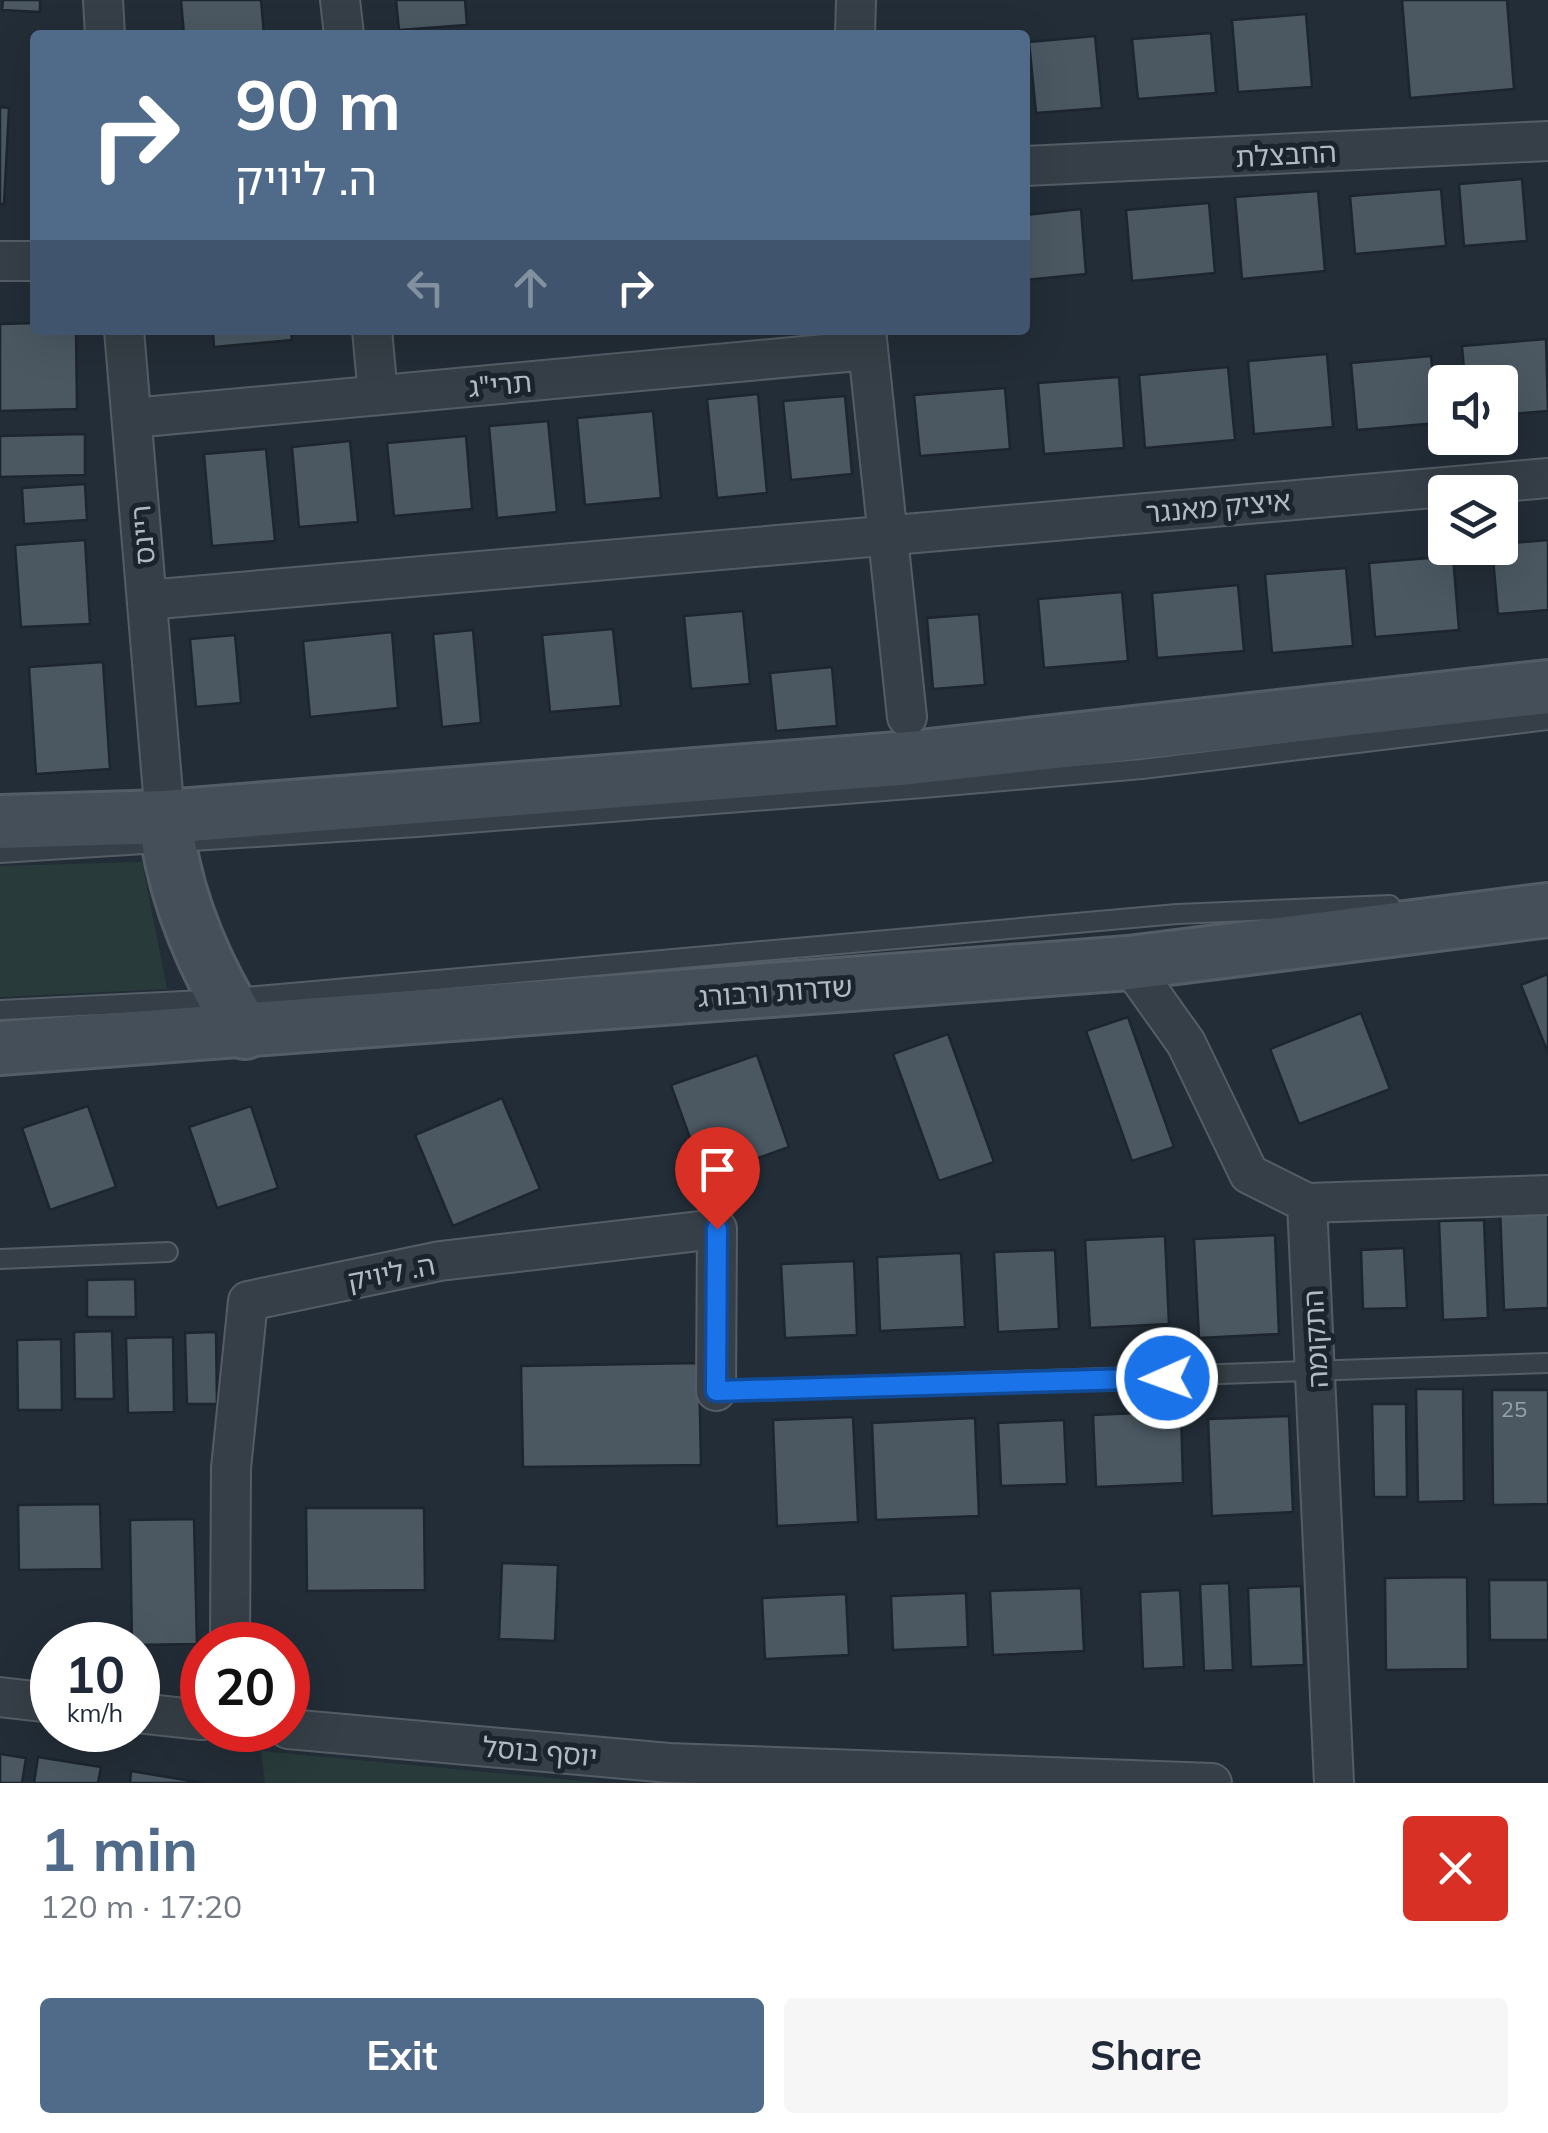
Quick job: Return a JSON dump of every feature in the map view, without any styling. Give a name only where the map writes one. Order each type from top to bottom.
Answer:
[{"type":"main road","points":[[0,822],[166,830],[232,811],[911,758],[1548,687]]},
{"type":"main road","name":"ריינס","points":[[166,830],[192,930],[235,1016]]},
{"type":"main road","name":"שדרות ורבורג","points":[[0,1048],[235,1016],[1129,963],[1548,910]]},
{"type":"street","points":[[103,0],[105,30]]},
{"type":"street","points":[[340,0],[343,30]]},
{"type":"street","points":[[855,30],[856,0]]},
{"type":"street","name":"החבצלת","points":[[1030,166],[1548,141]]},
{"type":"street","points":[[0,261],[30,260]]},
{"type":"street","name":"ריינס","points":[[124,335],[166,830]]},
{"type":"street","points":[[372,335],[378,395]]},
{"type":"street","points":[[867,340],[907,717]]},
{"type":"street","name":"תרי\"ג","points":[[132,418],[378,395],[867,340]]},
{"type":"street","name":"איציק מאנגר","points":[[147,600],[1548,478]]},
{"type":"street","name":"ריינס","points":[[158,740],[182,782],[232,811]]},
{"type":"street","points":[[1129,963],[1186,1044],[1249,1174],[1307,1204],[1548,1195]]},
{"type":"street","name":"התקומה","points":[[1307,1204],[1334,1783]]},
{"type":"street","name":"ה. ליויק","points":[[230,1622],[231,1468],[248,1301],[440,1261],[717,1229],[716,1391]]},
{"type":"street","points":[[0,1697],[30,1700]]},
{"type":"street","name":"יוסף בוסל","points":[[310,1732],[668,1773],[1212,1783]]},
{"type":"lane","points":[[0,853],[166,830],[1142,769],[1548,720]]},
{"type":"lane","points":[[0,1010],[235,1016],[1177,914],[1416,904]]},
{"type":"lane","points":[[0,1259],[168,1252]]},
{"type":"lane","points":[[716,1391],[1548,1363]]},
{"type":"green space","points":[[142,862],[167,989],[0,997],[0,866]]},
{"type":"green space","points":[[261,1752],[605,1783],[265,1783]]},
{"type":"building","points":[[3,0],[40,0],[40,12],[2,10]]},
{"type":"building","points":[[181,0],[261,0],[264,30],[184,30]]},
{"type":"building","points":[[396,0],[465,0],[467,25],[399,30]]},
{"type":"building","points":[[1402,0],[1507,0],[1514,89],[1410,98]]},
{"type":"building","points":[[1306,14],[1312,87],[1238,92],[1232,20]]},
{"type":"building","points":[[1211,33],[1216,93],[1138,99],[1132,39]]},
{"type":"building","points":[[1095,36],[1102,108],[1036,113],[1030,42]]},
{"type":"building","points":[[0,107],[9,108],[4,204],[0,204]]},
{"type":"building","points":[[1522,179],[1527,241],[1464,246],[1459,184]]},
{"type":"building","points":[[1441,189],[1446,246],[1355,254],[1350,196]]},
{"type":"building","points":[[1318,191],[1325,271],[1242,279],[1235,197]]},
{"type":"building","points":[[1209,203],[1215,273],[1132,281],[1126,210]]},
{"type":"building","points":[[1081,209],[1086,274],[1030,280],[1030,214]]},
{"type":"building","points":[[30,323],[30,335],[76,335],[77,409],[0,411],[0,324]]},
{"type":"building","points":[[213,335],[292,335],[292,340],[214,347]]},
{"type":"building","points":[[1546,339],[1548,411],[1518,414],[1518,365],[1464,365],[1462,346]]},
{"type":"building","points":[[1327,354],[1333,427],[1254,434],[1248,361]]},
{"type":"building","points":[[1431,356],[1428,424],[1357,430],[1351,363]]},
{"type":"building","points":[[1228,367],[1235,440],[1145,448],[1139,375]]},
{"type":"building","points":[[1119,377],[1124,448],[1044,454],[1038,383]]},
{"type":"building","points":[[1005,388],[1010,449],[920,456],[914,395]]},
{"type":"building","points":[[758,394],[767,493],[717,498],[707,399]]},
{"type":"building","points":[[845,396],[852,474],[791,480],[783,401]]},
{"type":"building","points":[[653,411],[661,498],[585,505],[577,418]]},
{"type":"building","points":[[548,421],[557,512],[497,518],[489,426]]},
{"type":"building","points":[[85,434],[85,475],[0,477],[0,436]]},
{"type":"building","points":[[466,436],[472,509],[394,516],[387,443]]},
{"type":"building","points":[[350,441],[358,522],[299,527],[292,447]]},
{"type":"building","points":[[266,449],[275,541],[212,546],[204,454]]},
{"type":"building","points":[[85,484],[87,520],[24,524],[22,488]]},
{"type":"building","points":[[85,540],[90,624],[21,627],[15,545]]},
{"type":"building","points":[[1548,540],[1548,610],[1498,614],[1494,565],[1518,565],[1518,542]]},
{"type":"building","points":[[1428,558],[1428,565],[1454,565],[1459,630],[1375,637],[1369,563]]},
{"type":"building","points":[[1346,568],[1353,646],[1272,653],[1265,574]]},
{"type":"building","points":[[1238,585],[1244,651],[1157,658],[1152,593]]},
{"type":"building","points":[[1122,592],[1128,661],[1044,668],[1038,599]]},
{"type":"building","points":[[743,611],[750,684],[691,689],[684,616]]},
{"type":"building","points":[[979,614],[985,685],[933,689],[927,618]]},
{"type":"building","points":[[613,629],[621,706],[550,712],[542,635]]},
{"type":"building","points":[[473,630],[481,723],[442,727],[433,634]]},
{"type":"building","points":[[392,632],[398,708],[310,717],[303,641]]},
{"type":"building","points":[[235,635],[241,703],[196,707],[190,639]]},
{"type":"building","points":[[103,662],[110,769],[36,774],[29,667]]},
{"type":"building","points":[[832,667],[837,726],[776,731],[770,673]]},
{"type":"building","points":[[1548,974],[1548,1053],[1521,985]]},
{"type":"building","points":[[1361,1013],[1390,1089],[1299,1124],[1270,1049]]},
{"type":"building","points":[[1128,1017],[1174,1147],[1132,1161],[1086,1031]]},
{"type":"building","points":[[948,1034],[994,1162],[939,1181],[893,1054]]},
{"type":"building","points":[[757,1055],[789,1147],[704,1177],[671,1085]]},
{"type":"building","points":[[502,1098],[540,1189],[453,1226],[415,1135]]},
{"type":"building","points":[[88,1106],[116,1187],[50,1210],[22,1128]]},
{"type":"building","points":[[251,1106],[278,1188],[217,1208],[189,1127]]},
{"type":"building","points":[[1548,1208],[1548,1308],[1504,1310],[1500,1209]]},
{"type":"building","points":[[1484,1220],[1488,1318],[1443,1320],[1439,1221]]},
{"type":"building","points":[[1275,1235],[1279,1334],[1199,1338],[1194,1239]]},
{"type":"building","points":[[1165,1236],[1169,1324],[1090,1328],[1085,1240]]},
{"type":"building","points":[[1404,1248],[1407,1308],[1363,1309],[1361,1250]]},
{"type":"building","points":[[1055,1250],[1059,1329],[998,1332],[994,1252]]},
{"type":"building","points":[[961,1253],[965,1327],[880,1331],[877,1257]]},
{"type":"building","points":[[854,1261],[857,1335],[785,1338],[781,1264]]},
{"type":"building","points":[[135,1279],[136,1317],[87,1317],[87,1280]]},
{"type":"building","points":[[112,1331],[114,1399],[75,1399],[74,1332]]},
{"type":"building","points":[[216,1332],[217,1404],[187,1404],[185,1333]]},
{"type":"building","points":[[173,1337],[174,1412],[128,1413],[126,1338]]},
{"type":"building","points":[[61,1339],[62,1410],[18,1410],[17,1340]]},
{"type":"building","points":[[699,1363],[701,1465],[523,1467],[521,1366]]},
{"type":"building","points":[[1416,1389],[1463,1389],[1464,1501],[1418,1502]]},
{"type":"building","points":[[1492,1390],[1548,1390],[1548,1504],[1493,1505]]},
{"type":"building","points":[[1372,1404],[1406,1404],[1407,1497],[1374,1497]]},
{"type":"building","points":[[1181,1411],[1183,1483],[1096,1487],[1093,1415]]},
{"type":"building","points":[[1289,1416],[1293,1512],[1212,1516],[1208,1419]]},
{"type":"building","points":[[853,1417],[858,1522],[777,1526],[773,1420]]},
{"type":"building","points":[[975,1418],[979,1516],[876,1520],[872,1423]]},
{"type":"building","points":[[1064,1420],[1067,1484],[1001,1486],[998,1423]]},
{"type":"building","points":[[100,1504],[102,1569],[19,1570],[18,1505]]},
{"type":"building","points":[[306,1508],[424,1508],[425,1590],[307,1591]]},
{"type":"building","points":[[194,1519],[196,1622],[180,1622],[180,1644],[160,1645],[160,1622],[132,1622],[130,1520]]},
{"type":"building","points":[[502,1563],[558,1565],[555,1641],[499,1639]]},
{"type":"building","points":[[1467,1577],[1468,1669],[1386,1670],[1385,1578]]},
{"type":"building","points":[[1489,1580],[1548,1580],[1548,1640],[1490,1640]]},
{"type":"building","points":[[1229,1583],[1233,1670],[1204,1671],[1200,1584]]},
{"type":"building","points":[[1301,1586],[1304,1665],[1251,1667],[1248,1588]]},
{"type":"building","points":[[1081,1588],[1084,1651],[993,1655],[990,1591]]},
{"type":"building","points":[[1180,1590],[1184,1667],[1143,1669],[1140,1592]]},
{"type":"building","points":[[966,1593],[968,1647],[893,1650],[891,1596]]},
{"type":"building","points":[[846,1594],[849,1655],[765,1659],[762,1598]]},
{"type":"building","points":[[0,1754],[26,1758],[22,1783],[0,1783]]},
{"type":"building","points":[[38,1757],[101,1767],[98,1783],[34,1783]]},
{"type":"building","points":[[131,1771],[203,1783],[130,1783]]},
{"type":"route","points":[[717,1229],[716,1391],[1167,1378]]}]
